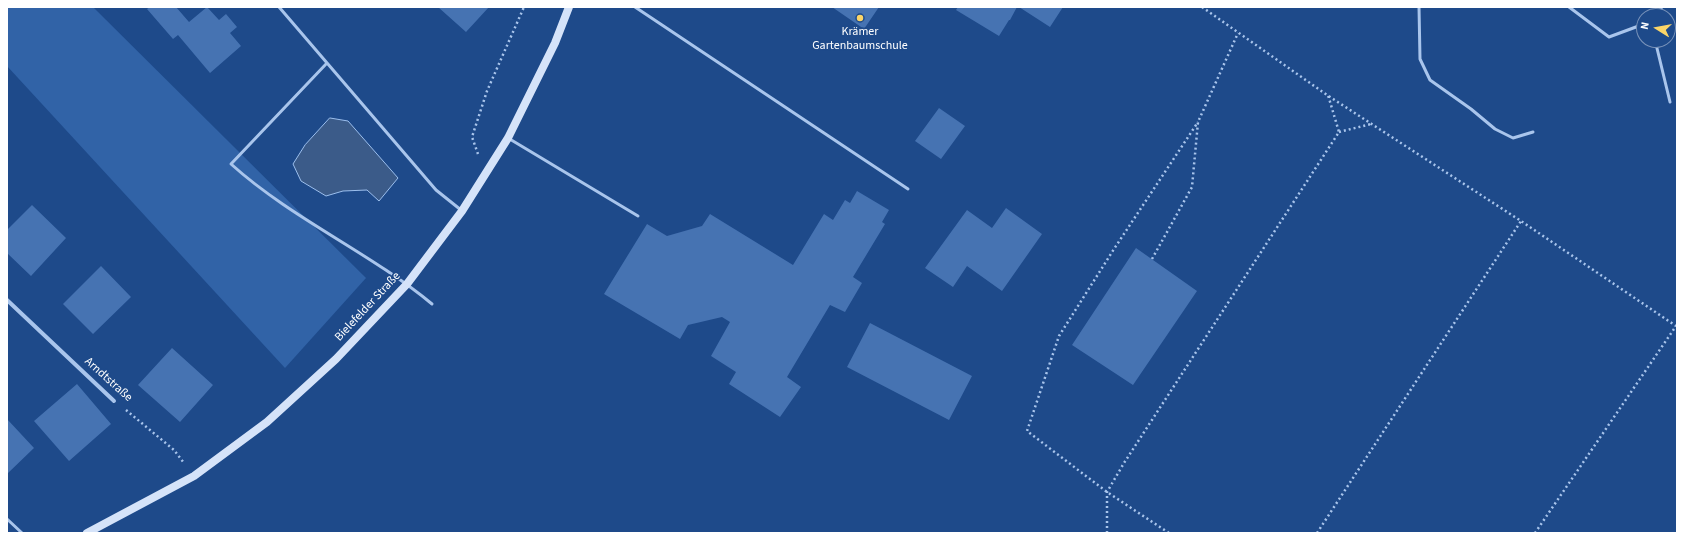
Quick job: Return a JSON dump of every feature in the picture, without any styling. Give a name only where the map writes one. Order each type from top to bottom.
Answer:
[{"type":"main road","name":"Bielefelder Straße","points":[[87,533],[194,476],[273,416],[336,359],[407,284],[462,211],[508,138],[555,42],[569,7]]},
{"type":"street","name":"Arndtstraße","points":[[7,300],[114,401]]},
{"type":"lane","points":[[279,7],[436,190],[462,211]]},
{"type":"lane","points":[[634,7],[908,189]]},
{"type":"lane","points":[[1419,7],[1420,59],[1430,80],[1471,109],[1495,130],[1513,138],[1533,132]]},
{"type":"lane","points":[[1569,7],[1609,37],[1636,27]]},
{"type":"lane","points":[[1657,48],[1670,102]]},
{"type":"lane","points":[[327,63],[232,164],[253,183],[284,206],[407,284],[432,304]]},
{"type":"lane","points":[[508,138],[638,216]]},
{"type":"lane","points":[[7,519],[22,533]]},
{"type":"path","points":[[485,175],[472,137],[487,91],[524,7]]},
{"type":"path","points":[[1202,7],[1327,95],[1521,221],[1676,326],[1534,533]]},
{"type":"path","points":[[1169,533],[1107,492],[1027,431],[1059,336],[1114,249],[1198,122],[1238,33]]},
{"type":"path","points":[[1327,95],[1338,132]]},
{"type":"path","points":[[1152,259],[1192,187],[1198,122]]},
{"type":"path","points":[[1107,533],[1107,492],[1128,456],[1338,132],[1372,124]]},
{"type":"path","points":[[1317,533],[1521,221]]},
{"type":"path","name":"Arndtstraße","points":[[114,401],[174,450],[194,476]]},
{"type":"shaded area","points":[[7,7],[93,7],[366,278],[285,368],[7,66]]},
{"type":"shaded area","points":[[330,118],[348,121],[398,178],[379,201],[367,190],[343,191],[326,196],[301,181],[293,164],[305,145]]},
{"type":"building","points":[[150,7],[176,7],[189,22],[207,7],[219,20],[226,14],[237,27],[230,33],[241,46],[210,73],[178,35],[173,39],[147,9]]},
{"type":"building","points":[[438,7],[489,7],[466,32]]},
{"type":"building","name":"Krämer Gartenbaumschule","points":[[832,7],[879,7],[864,29]]},
{"type":"building","points":[[958,7],[1017,7],[999,36],[956,10]]},
{"type":"building","points":[[1019,7],[1063,7],[1050,27]]},
{"type":"building","points":[[939,108],[965,126],[941,159],[915,141]]},
{"type":"building","points":[[857,191],[889,210],[882,222],[885,224],[853,277],[862,283],[845,312],[830,305],[787,377],[801,387],[780,417],[729,384],[736,372],[711,356],[730,322],[722,317],[688,325],[680,339],[604,294],[647,224],[667,236],[702,226],[710,214],[793,265],[824,214],[833,220],[845,200],[850,203]]},
{"type":"building","points":[[32,205],[66,238],[31,276],[7,253],[7,230]]},
{"type":"building","points":[[1006,208],[1042,234],[1002,291],[967,266],[953,287],[925,268],[967,210],[992,228]]},
{"type":"building","points":[[1136,248],[1197,291],[1133,385],[1072,345]]},
{"type":"building","points":[[101,266],[131,297],[93,334],[63,304]]},
{"type":"building","points":[[870,323],[972,376],[949,420],[847,367]]},
{"type":"building","points":[[172,348],[213,385],[180,422],[138,385]]},
{"type":"building","points":[[77,384],[111,424],[69,461],[34,421]]},
{"type":"building","points":[[7,419],[34,448],[7,474]]},
{"type":"place","name":"Krämer Gartenbaumschule","points":[[860,18]]}]
